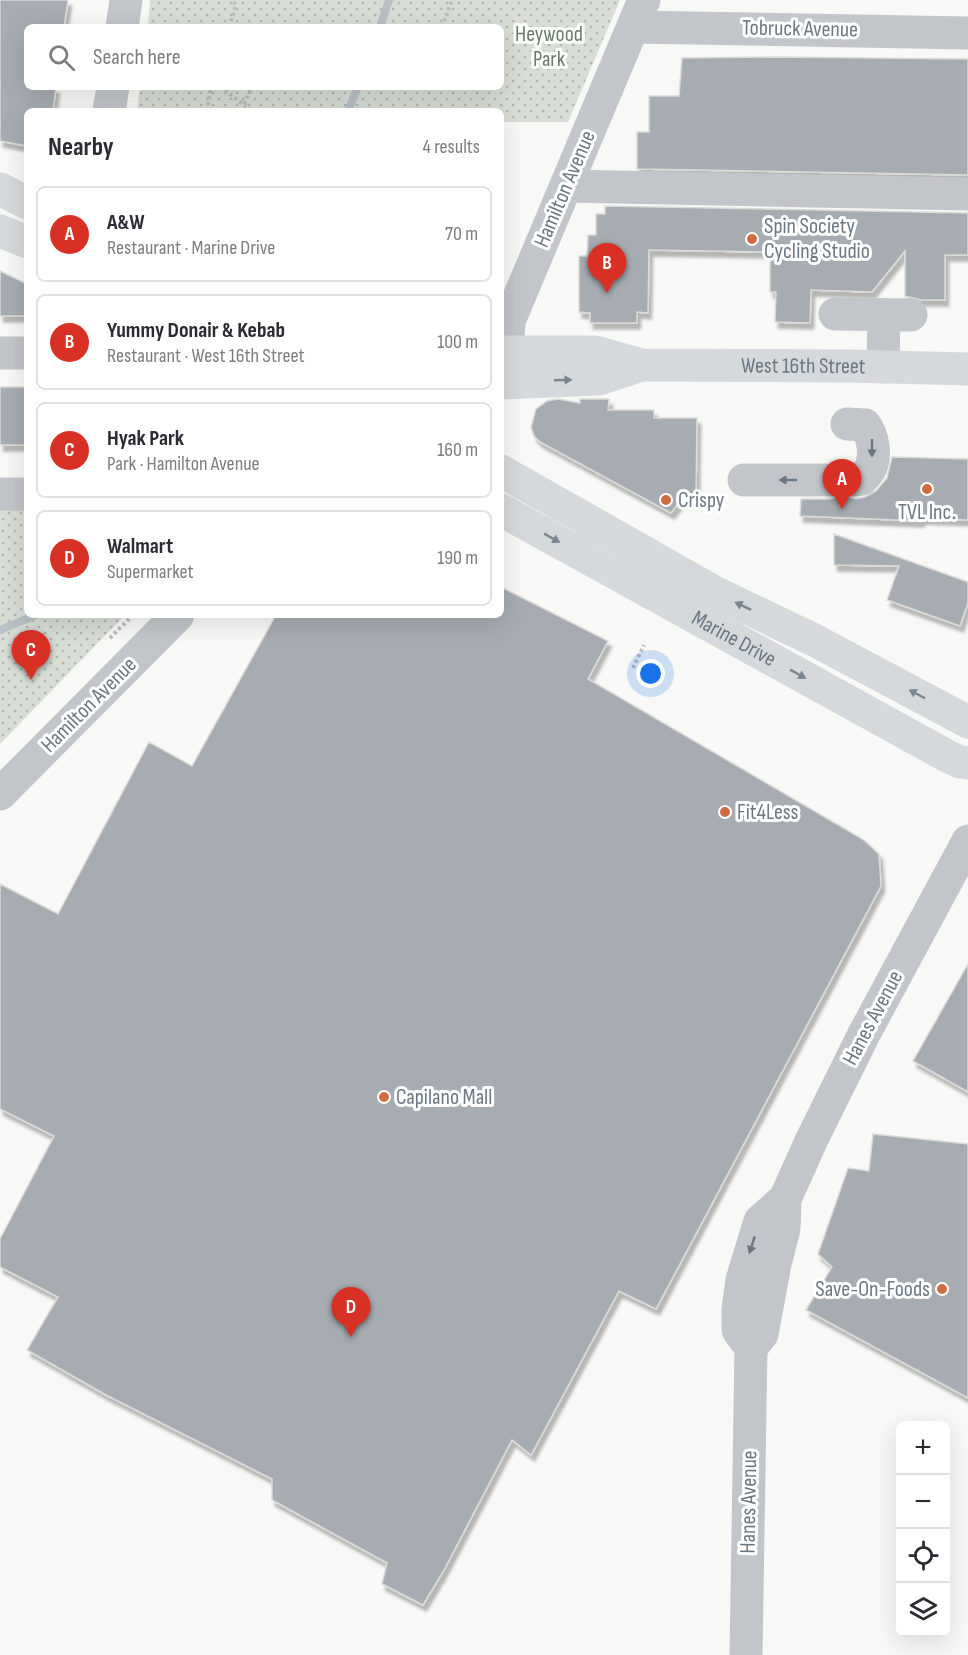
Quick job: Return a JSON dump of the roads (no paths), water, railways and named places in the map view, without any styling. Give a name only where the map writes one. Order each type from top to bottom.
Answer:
[{"type":"main road","points":[[0,189],[24,201]]},
{"type":"main road","points":[[0,231],[24,241]]},
{"type":"main road","name":"West 16th Street","points":[[504,367],[596,352],[641,365],[968,369]]},
{"type":"main road","name":"Marine Drive","points":[[504,473],[718,594],[816,641],[968,722]]},
{"type":"main road","name":"Marine Drive","points":[[504,512],[947,756],[960,762],[968,762]]},
{"type":"street","points":[[122,24],[126,0]]},
{"type":"street","name":"Tobruck Avenue","points":[[639,14],[968,33]]},
{"type":"street","name":"Hamilton Avenue","points":[[504,359],[509,321],[639,14]]},
{"type":"street","points":[[109,108],[112,90]]},
{"type":"street","points":[[566,186],[968,194]]},
{"type":"street","points":[[835,314],[897,315],[883,367]]},
{"type":"street","points":[[0,353],[24,353]]},
{"type":"street","points":[[744,480],[862,479],[871,468],[873,444],[871,433],[865,425],[847,424]]},
{"type":"street","points":[[0,494],[24,494]]},
{"type":"street","name":"Hamilton Avenue","points":[[0,794],[175,618]]},
{"type":"street","name":"Hanes Avenue","points":[[746,1655],[751,1348],[738,1330],[742,1280],[760,1221],[785,1199],[864,1034],[968,841]]},
{"type":"waterway","points":[[381,24],[389,0]]},
{"type":"waterway","points":[[349,108],[357,90]]},
{"type":"waterway","points":[[0,630],[29,618]]},
{"type":"place","name":"Spin Society Cycling Studio","points":[[752,239]]},
{"type":"place","name":"Yummy Donair & Kebab","points":[[607,293]]},
{"type":"place","name":"TVL Inc.","points":[[927,489]]},
{"type":"place","name":"Crispy","points":[[666,500]]},
{"type":"place","name":"A&W","points":[[842,509]]},
{"type":"place","name":"Hyak Park","points":[[31,680]]},
{"type":"place","name":"Fit4Less","points":[[725,812]]},
{"type":"place","name":"Capilano Mall","points":[[384,1097]]},
{"type":"place","name":"Save-On-Foods","points":[[942,1289]]},
{"type":"place","name":"Walmart","points":[[351,1337]]},
{"type":"park label","name":"Heywood Park","points":[[549,46]]}]
